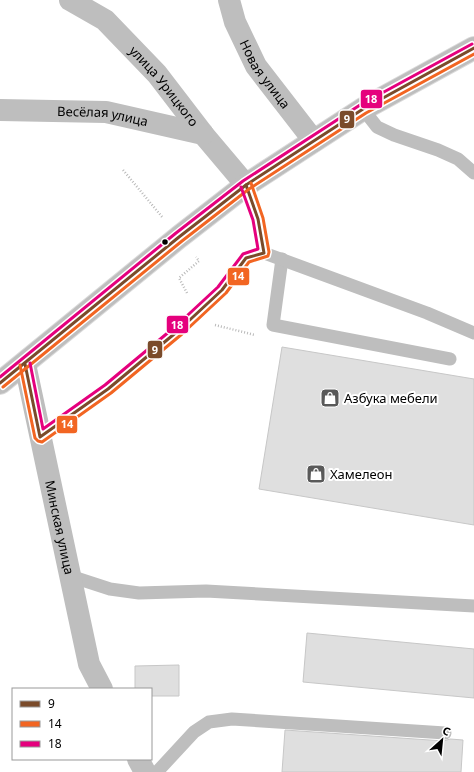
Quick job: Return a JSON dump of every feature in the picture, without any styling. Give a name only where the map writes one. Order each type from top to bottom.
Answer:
[{"type":"street","name":"улица Урицкого","points":[[70,0],[105,20],[157,74],[203,134],[246,185]]},
{"type":"street","name":"Новая улица","points":[[229,0],[235,22],[256,66],[314,141]]},
{"type":"street","points":[[0,383],[184,232],[246,185],[364,109],[474,48]]},
{"type":"street","name":"Весёлая улица","points":[[0,110],[106,112],[203,134]]},
{"type":"street","name":"Минская улица","points":[[25,364],[89,664],[101,688]]},
{"type":"street","points":[[139,760],[145,772]]},
{"type":"lane","points":[[364,109],[377,127],[394,135],[458,158],[474,173]]},
{"type":"lane","points":[[246,185],[258,219],[264,253]]},
{"type":"lane","points":[[40,437],[108,389],[179,330],[222,290],[246,258],[264,253],[427,313],[474,333]]},
{"type":"lane","points":[[282,259],[273,325],[450,359]]},
{"type":"lane","points":[[70,576],[110,589],[139,593],[206,591],[474,606]]},
{"type":"lane","points":[[158,772],[194,732],[209,722],[232,719],[445,733]]},
{"type":"building","points":[[282,347],[474,379],[474,525],[259,489]]},
{"type":"building","points":[[307,633],[474,649],[474,698],[303,682]]},
{"type":"building","points":[[179,665],[179,696],[152,696],[152,688],[135,688],[135,666]]},
{"type":"building","points":[[285,730],[444,741],[450,739],[463,740],[461,772],[282,772]]},
{"type":"transit line","name":"18","points":[[0,377],[176,233],[243,181],[360,105],[472,44]]},
{"type":"transit line","name":"9","points":[[0,383],[179,237],[246,185],[363,109],[474,48]]},
{"type":"transit line","name":"14","points":[[3,387],[182,241],[249,189],[366,113],[474,54]]},
{"type":"transit line","name":"14","points":[[20,365],[35,438],[42,442],[111,393],[182,334],[226,293],[249,262],[268,256],[269,252],[263,218],[251,183]]},
{"type":"transit line","name":"9","points":[[25,364],[40,437],[108,389],[179,330],[222,290],[246,258],[264,253],[258,219],[246,185]]},
{"type":"transit line","name":"18","points":[[30,363],[43,429],[105,385],[176,326],[218,287],[243,254],[258,249],[253,220],[241,187]]},
{"type":"place","name":"Азбука мебели","points":[[330,398]]},
{"type":"place","name":"Хамелеон","points":[[316,474]]}]
